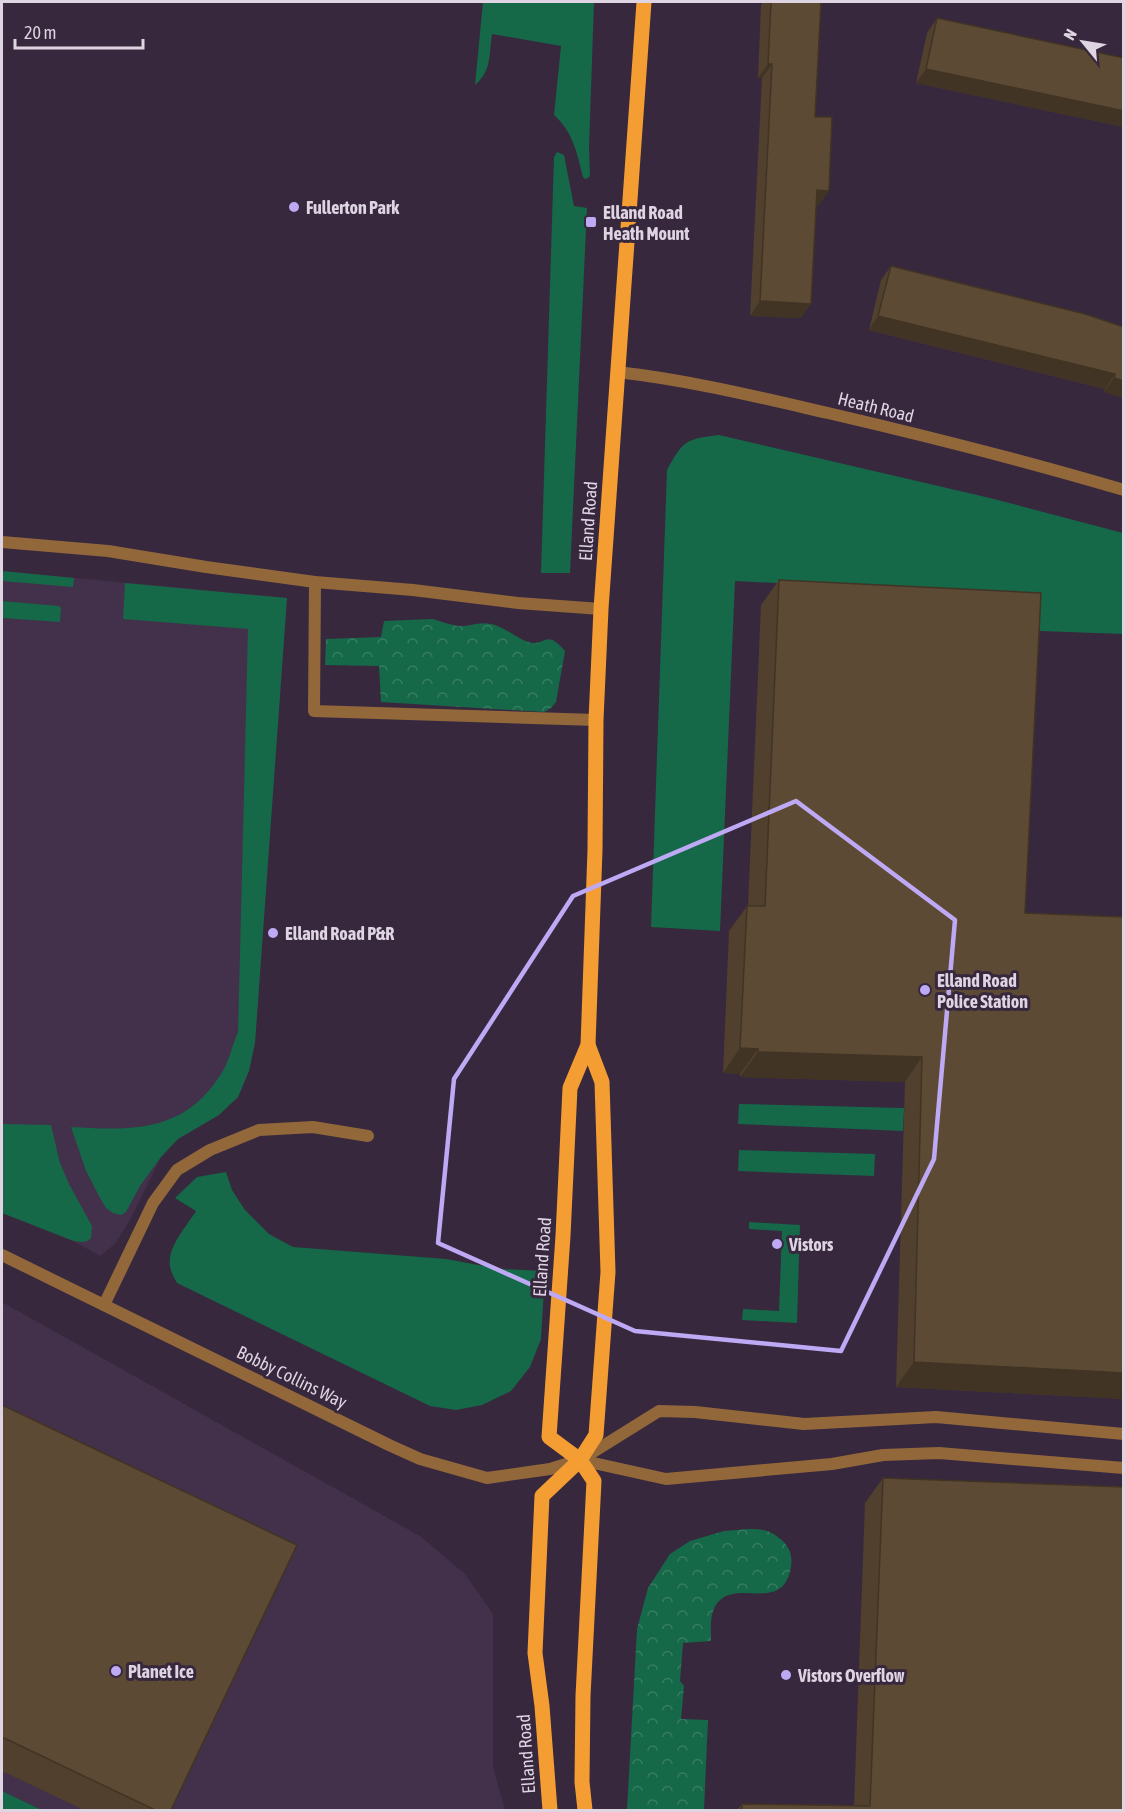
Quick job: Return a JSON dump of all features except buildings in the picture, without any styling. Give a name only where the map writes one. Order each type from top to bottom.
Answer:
[{"type":"main road","name":"Elland Road","points":[[585,1810],[582,1782],[583,1696],[594,1481],[580,1460],[549,1437],[563,1236],[570,1088],[588,1045],[601,609],[644,2]]},
{"type":"main road","name":"Elland Road","points":[[550,1810],[542,1706],[535,1653],[542,1496],[580,1460],[596,1435],[608,1272],[602,1082],[588,1045]]},
{"type":"street","name":"Heath Road","points":[[617,372],[688,381],[856,420],[1060,471],[1124,490]]},
{"type":"street","points":[[2,542],[108,551],[315,582],[413,590],[518,603],[601,609]]},
{"type":"street","points":[[315,582],[314,711],[596,720]]},
{"type":"street","points":[[104,1305],[153,1203],[177,1170],[210,1150],[259,1130],[313,1127],[368,1136]]},
{"type":"street","name":"Bobby Collins Way","points":[[2,1255],[420,1459],[487,1478],[550,1469],[580,1460]]},
{"type":"street","points":[[580,1460],[659,1411],[695,1412],[804,1424],[936,1417],[1124,1434]]},
{"type":"street","points":[[580,1460],[666,1479],[832,1464],[883,1455],[939,1453],[1124,1468]]},
{"type":"highlighted area","points":[[796,801],[955,920],[934,1159],[841,1351],[635,1331],[438,1243],[454,1079],[573,896]]},
{"type":"shaded area","name":"Elland Road P&R","points":[[2,571],[287,598],[255,1043],[249,1071],[238,1097],[219,1115],[178,1139],[161,1157],[130,1220],[115,1244],[100,1256],[71,1240],[2,1213]]},
{"type":"shaded area","points":[[2,1302],[420,1536],[465,1574],[493,1614],[493,1767],[505,1810],[42,1810],[2,1791]]},
{"type":"green space","points":[[483,2],[594,2],[590,176],[588,178],[583,177],[576,151],[566,128],[554,115],[561,46],[492,34],[487,68],[475,85]]},
{"type":"green space","points":[[557,152],[564,155],[574,206],[587,208],[570,573],[541,573],[554,157]]},
{"type":"green space","points":[[719,435],[990,498],[1123,533],[1123,634],[1040,631],[1040,596],[735,581],[720,931],[651,927],[667,470],[686,443]]},
{"type":"green space","points":[[2,571],[74,578],[73,587],[2,581]]},
{"type":"green space","points":[[125,583],[287,598],[255,1043],[249,1071],[238,1097],[219,1115],[178,1139],[161,1157],[140,1186],[126,1212],[121,1215],[106,1208],[100,1198],[86,1171],[71,1127],[139,1127],[178,1116],[195,1104],[211,1088],[225,1067],[238,1032],[248,629],[123,619]]},
{"type":"green space","points":[[2,601],[59,606],[61,608],[60,622],[2,618]]},
{"type":"green space","points":[[432,619],[459,626],[491,624],[528,642],[534,643],[550,639],[558,644],[565,651],[556,702],[544,712],[381,702],[379,666],[325,665],[326,639],[381,637],[384,621]]},
{"type":"green space","points":[[739,1104],[904,1108],[903,1131],[738,1124]]},
{"type":"green space","points":[[2,1124],[51,1125],[60,1163],[92,1226],[89,1240],[82,1242],[71,1240],[2,1213]]},
{"type":"green space","points":[[739,1150],[875,1154],[874,1176],[738,1171]]},
{"type":"green space","points":[[226,1172],[232,1190],[245,1210],[269,1234],[293,1247],[446,1259],[500,1269],[545,1271],[541,1339],[530,1367],[511,1391],[482,1405],[456,1410],[430,1406],[177,1283],[170,1266],[170,1259],[178,1237],[196,1211],[175,1198],[197,1177]]},
{"type":"green space","points":[[749,1222],[800,1225],[797,1323],[742,1320],[743,1309],[779,1311],[782,1231],[749,1229]]},
{"type":"green space","points":[[749,1529],[776,1535],[790,1551],[791,1567],[786,1581],[779,1589],[770,1592],[728,1595],[719,1601],[712,1615],[711,1641],[683,1643],[680,1681],[684,1686],[681,1719],[708,1720],[704,1810],[627,1810],[637,1629],[648,1588],[670,1554],[690,1541],[724,1531]]},
{"type":"green space","points":[[2,1791],[42,1810],[2,1810]]},
{"type":"place","name":"Fullerton Park","points":[[294,207]]},
{"type":"place","name":"Elland Road Heath Mount","points":[[591,222]]},
{"type":"place","name":"Elland Road P&R","points":[[273,933]]},
{"type":"place","name":"Elland Road Police Station","points":[[925,990]]},
{"type":"place","name":"Vistors","points":[[777,1244]]},
{"type":"place","name":"Planet Ice","points":[[116,1671]]},
{"type":"place","name":"Vistors Overflow","points":[[786,1675]]}]
